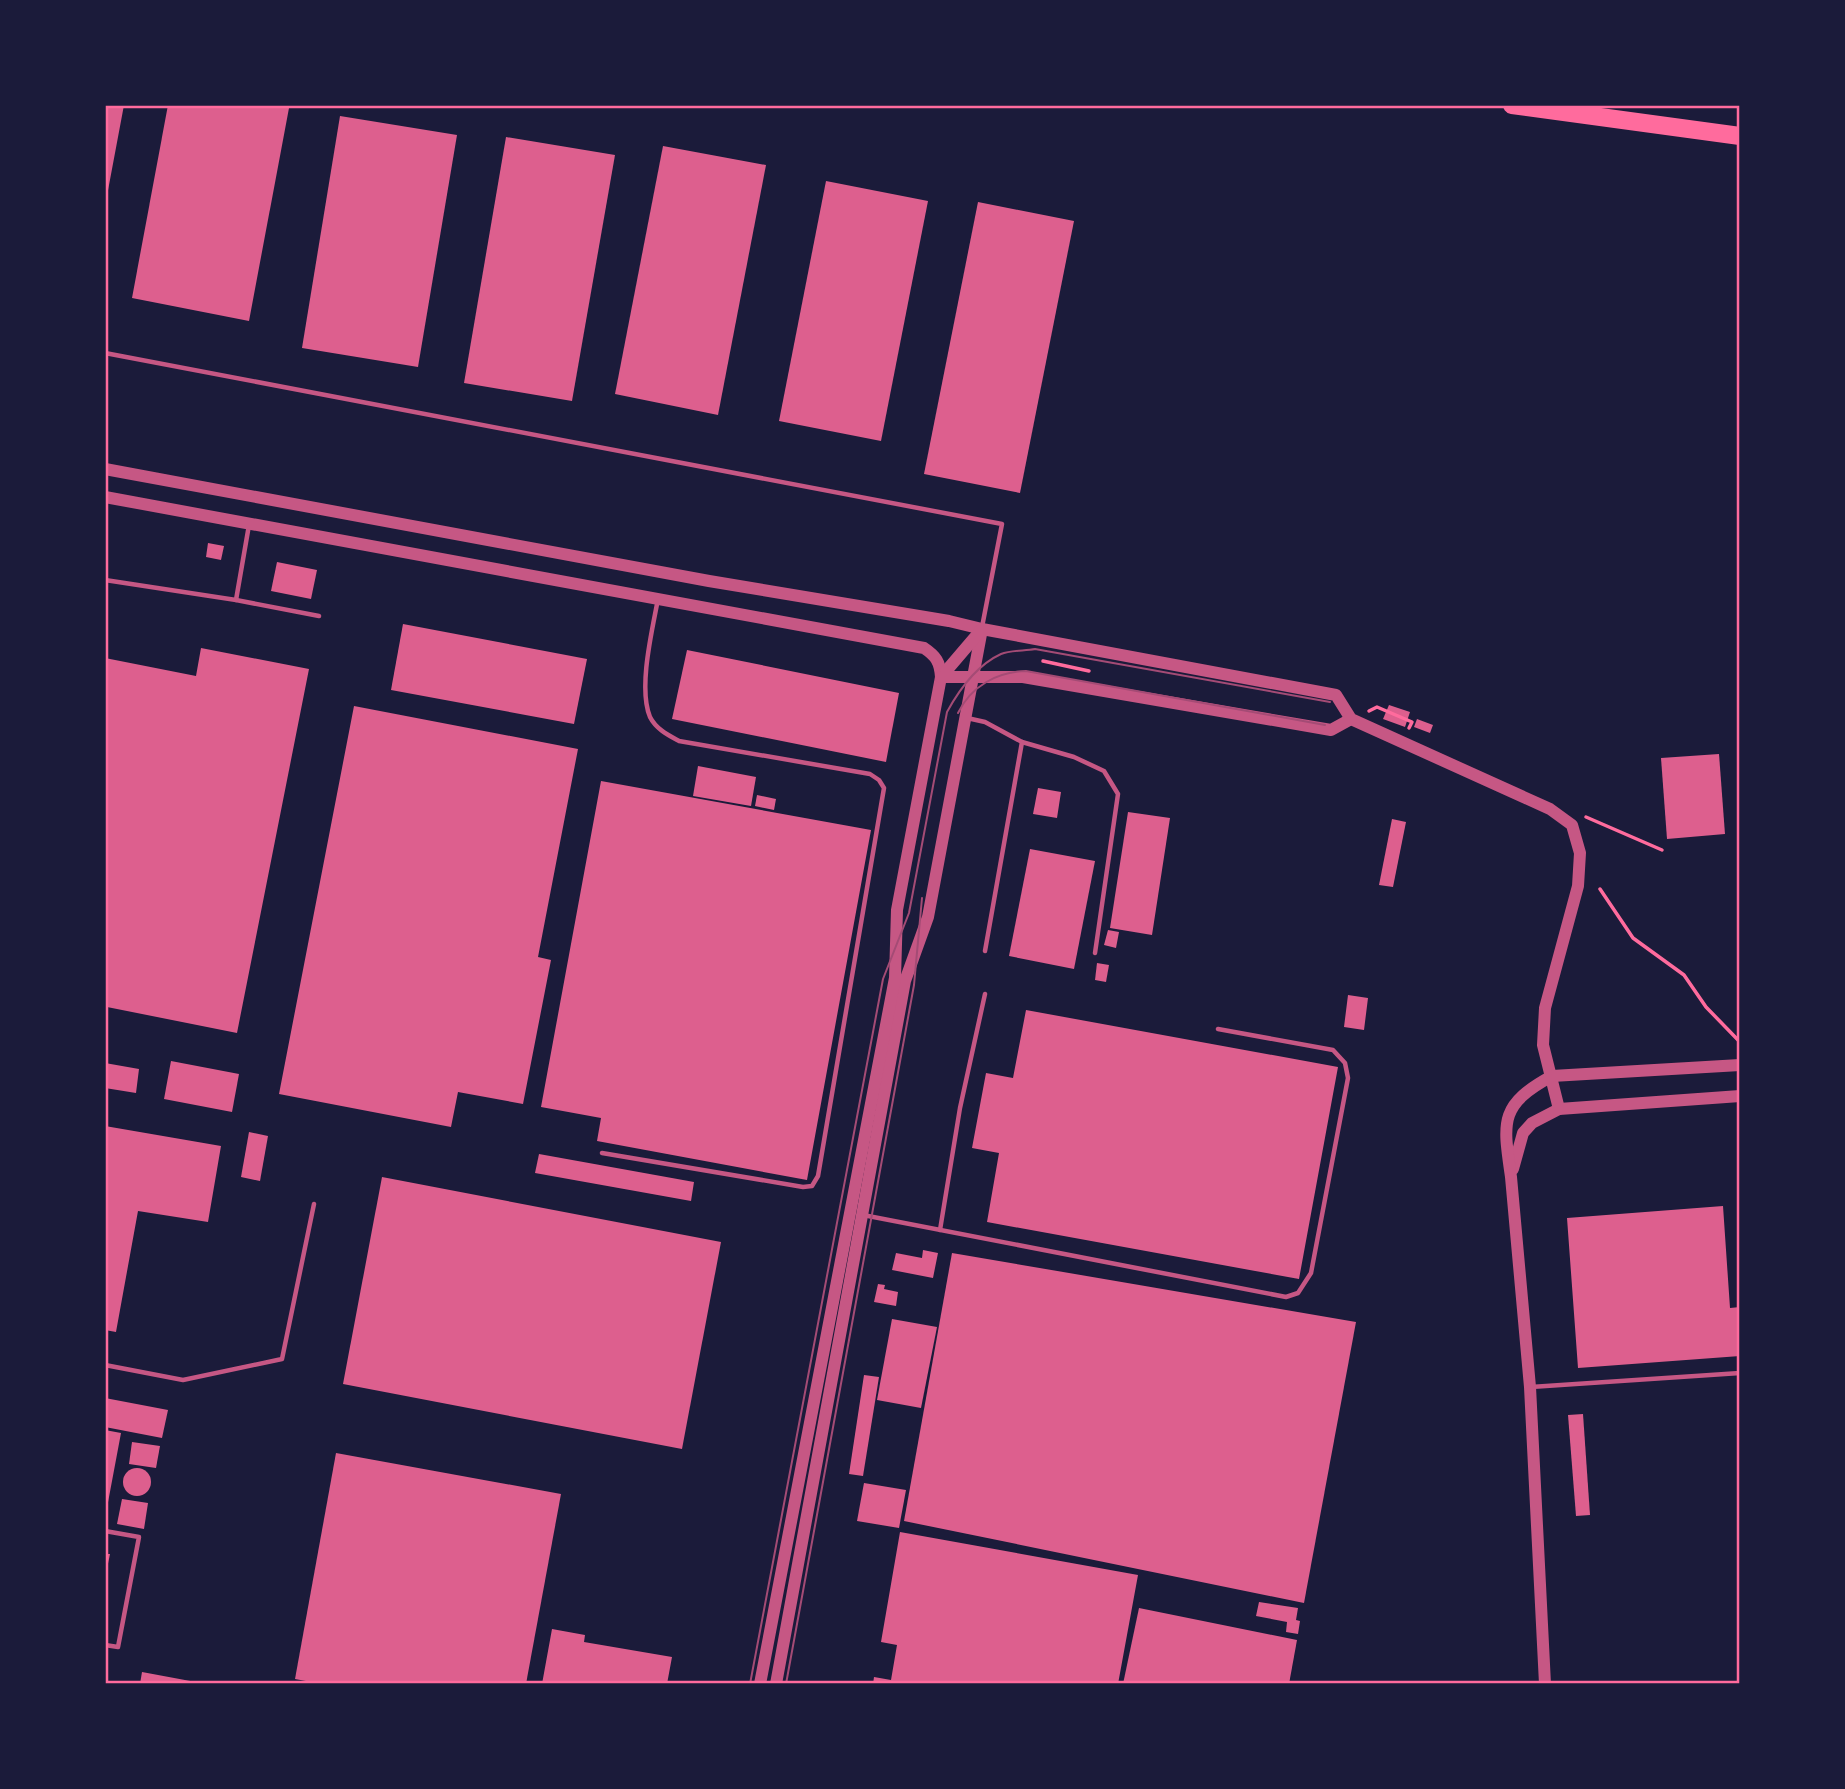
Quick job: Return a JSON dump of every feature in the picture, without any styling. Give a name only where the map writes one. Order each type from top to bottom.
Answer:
[{"type":"highway","points":[[1512,105],[1740,136]]},
{"type":"street","points":[[105,469],[709,581],[949,621],[1046,642],[1336,695],[1351,719],[1550,809],[1572,825],[1580,853],[1578,886],[1545,1008],[1544,1045],[1559,1109]]},
{"type":"street","points":[[105,497],[924,648],[936,656],[941,677],[897,910],[895,978],[760,1684]]},
{"type":"street","points":[[941,677],[982,629]]},
{"type":"street","points":[[776,1684],[905,981],[928,917],[982,629]]},
{"type":"street","points":[[941,677],[1023,677],[1331,730],[1351,719]]},
{"type":"street","points":[[1545,1684],[1530,1387],[1506,1143],[1507,1121],[1512,1107],[1526,1090],[1552,1076],[1740,1065]]},
{"type":"street","points":[[1511,1177],[1523,1133],[1532,1123],[1559,1109],[1740,1096]]},
{"type":"lane","points":[[105,352],[1002,524],[982,629]]},
{"type":"lane","points":[[236,600],[250,523]]},
{"type":"lane","points":[[105,580],[319,616]]},
{"type":"lane","points":[[602,1153],[812,1186],[818,1176],[884,788],[879,780],[870,774],[679,741],[662,732],[650,718],[645,683],[658,598]]},
{"type":"lane","points":[[965,718],[985,722],[1023,742],[1074,757],[1104,771],[1118,794],[1095,953]]},
{"type":"lane","points":[[985,951],[1023,742]]},
{"type":"lane","points":[[940,1230],[960,1108],[985,994]]},
{"type":"lane","points":[[862,1215],[1286,1297],[1298,1293],[1311,1273],[1348,1078],[1345,1063],[1333,1050],[1218,1029]]},
{"type":"lane","points":[[105,1365],[183,1380],[282,1359],[314,1203]]},
{"type":"lane","points":[[1530,1387],[1740,1373]]},
{"type":"lane","points":[[105,1531],[139,1537],[118,1647],[105,1644]]},
{"type":"path","points":[[1046,642],[1043,661],[1098,673]]},
{"type":"path","points":[[1587,817],[1662,850]]},
{"type":"path","points":[[1600,889],[1633,938],[1685,975],[1706,1007],[1740,1041]]},
{"type":"building","points":[[105,105],[124,105],[106,201],[105,200]]},
{"type":"building","points":[[168,105],[272,105],[289,108],[249,321],[132,298]]},
{"type":"building","points":[[340,116],[457,135],[418,367],[302,348]]},
{"type":"building","points":[[506,137],[615,155],[572,401],[464,383]]},
{"type":"building","points":[[663,146],[766,165],[718,415],[615,394]]},
{"type":"building","points":[[826,181],[928,201],[881,441],[779,421]]},
{"type":"building","points":[[978,202],[1074,221],[1020,493],[924,474]]},
{"type":"building","points":[[208,543],[224,546],[221,560],[206,557]]},
{"type":"building","points":[[277,562],[317,570],[311,599],[271,591]]},
{"type":"building","points":[[403,624],[587,659],[574,724],[391,690]]},
{"type":"building","points":[[201,648],[309,669],[237,1033],[107,1007],[105,1012],[105,658],[196,676]]},
{"type":"building","points":[[687,650],[899,693],[886,762],[672,719]]},
{"type":"building","points":[[1389,705],[1410,712],[1405,727],[1383,719]]},
{"type":"building","points":[[354,706],[578,749],[538,957],[551,960],[523,1104],[458,1092],[451,1127],[279,1094]]},
{"type":"building","points":[[1417,719],[1433,725],[1430,733],[1414,727]]},
{"type":"building","points":[[1719,754],[1725,834],[1667,839],[1661,758]]},
{"type":"building","points":[[698,766],[756,777],[751,806],[693,796]]},
{"type":"building","points":[[601,781],[871,830],[807,1180],[597,1141],[601,1118],[541,1107]]},
{"type":"building","points":[[1038,788],[1061,792],[1057,818],[1033,814]]},
{"type":"building","points":[[757,795],[776,799],[774,810],[755,806]]},
{"type":"building","points":[[1128,812],[1170,818],[1152,935],[1110,928]]},
{"type":"building","points":[[1392,819],[1406,822],[1393,887],[1379,885]]},
{"type":"building","points":[[1030,849],[1095,861],[1074,969],[1009,956]]},
{"type":"building","points":[[1108,930],[1119,932],[1116,948],[1104,945]]},
{"type":"building","points":[[1097,963],[1109,965],[1106,982],[1095,980]]},
{"type":"building","points":[[1348,995],[1368,998],[1364,1030],[1344,1027]]},
{"type":"building","points":[[1026,1010],[1338,1067],[1299,1279],[987,1222],[999,1153],[972,1148],[986,1073],[1013,1078]]},
{"type":"building","points":[[171,1061],[239,1074],[232,1112],[164,1099]]},
{"type":"building","points":[[105,1063],[139,1069],[136,1093],[105,1088]]},
{"type":"building","points":[[105,1126],[221,1146],[208,1222],[138,1211],[116,1332],[105,1330]]},
{"type":"building","points":[[249,1132],[268,1136],[260,1181],[241,1177]]},
{"type":"building","points":[[539,1154],[694,1182],[691,1201],[535,1173]]},
{"type":"building","points":[[382,1177],[721,1242],[682,1449],[343,1384]]},
{"type":"building","points":[[1723,1206],[1730,1308],[1740,1307],[1740,1356],[1578,1368],[1567,1218]]},
{"type":"building","points":[[923,1250],[938,1253],[933,1278],[892,1270],[896,1253],[922,1258]]},
{"type":"building","points":[[952,1253],[1356,1322],[1304,1603],[904,1521]]},
{"type":"building","points":[[878,1284],[885,1285],[884,1289],[898,1292],[896,1306],[874,1302]]},
{"type":"building","points":[[892,1319],[937,1327],[921,1408],[877,1400]]},
{"type":"building","points":[[864,1375],[879,1377],[863,1476],[849,1474]]},
{"type":"building","points":[[105,1398],[168,1410],[162,1438],[105,1427]]},
{"type":"building","points":[[1583,1414],[1590,1515],[1576,1516],[1568,1415]]},
{"type":"building","points":[[105,1430],[121,1433],[106,1513],[105,1513]]},
{"type":"building","points":[[132,1442],[160,1446],[156,1468],[129,1464]]},
{"type":"building","points":[[336,1453],[561,1494],[526,1684],[322,1684],[295,1679]]},
{"type":"building","points":[[137,1468],[147,1472],[151,1482],[147,1492],[137,1496],[127,1492],[123,1482],[127,1472]]},
{"type":"building","points":[[864,1483],[906,1490],[899,1528],[857,1521]]},
{"type":"building","points":[[122,1499],[148,1503],[144,1529],[117,1524]]},
{"type":"building","points":[[900,1532],[1138,1575],[1118,1684],[873,1684],[874,1677],[891,1680],[897,1645],[881,1642]]},
{"type":"building","points":[[105,1554],[110,1554],[106,1573],[105,1573]]},
{"type":"building","points":[[1259,1602],[1298,1608],[1298,1634],[1286,1632],[1287,1622],[1256,1616]]},
{"type":"building","points":[[1139,1608],[1297,1640],[1289,1684],[1123,1684]]},
{"type":"building","points":[[552,1629],[585,1635],[584,1642],[672,1657],[667,1684],[542,1684]]},
{"type":"building","points":[[142,1672],[201,1683],[201,1684],[140,1684]]},
{"type":"tram line","points":[[750,1684],[883,979],[909,913],[947,712],[963,687],[992,659],[1005,653],[1035,649],[1330,702]]},
{"type":"tram line","points":[[958,713],[970,695],[986,682],[1005,674],[1026,671],[1325,725]]},
{"type":"tram line","points":[[786,1684],[914,985],[922,898]]}]
